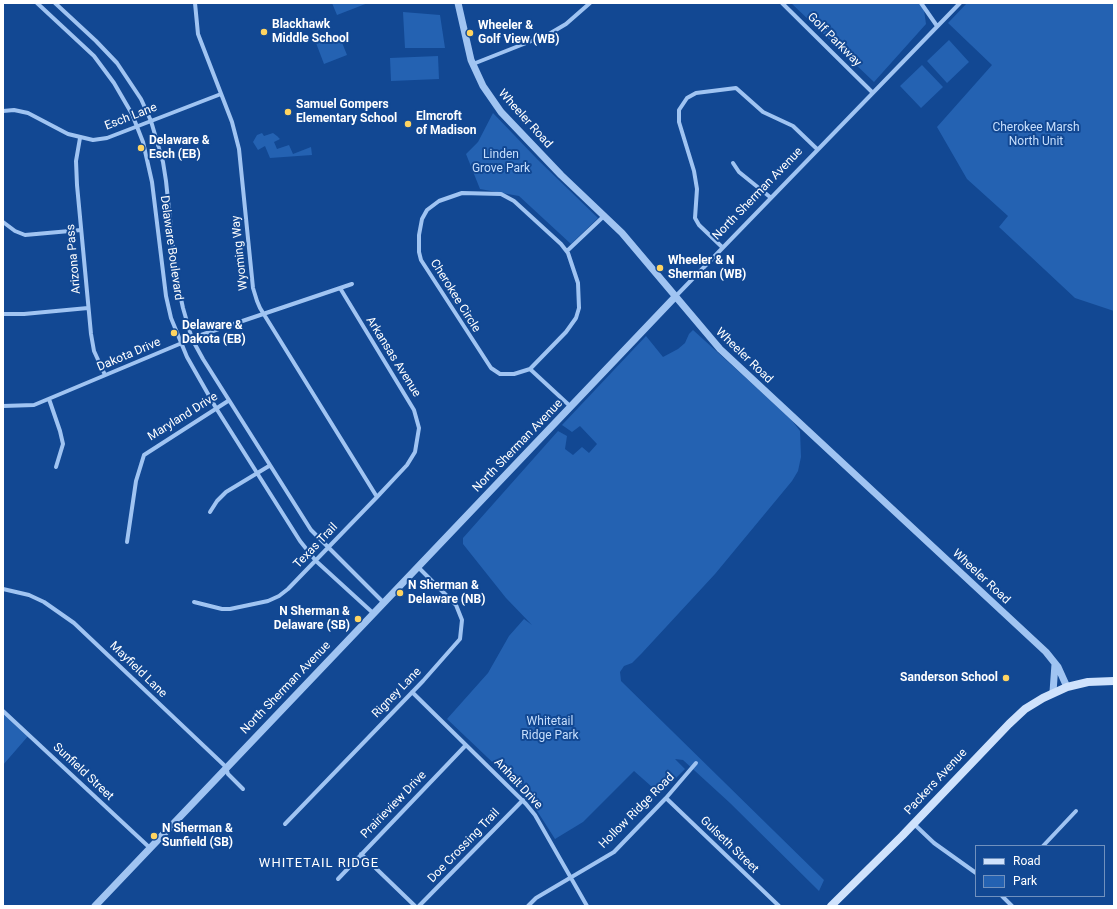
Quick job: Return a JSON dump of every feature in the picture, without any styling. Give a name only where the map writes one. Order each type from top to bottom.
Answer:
[{"type":"main road","name":"Packers Avenue","points":[[831,906],[913,824],[1008,724],[1033,704],[1053,692],[1067,687],[1088,682],[1114,681]]},
{"type":"street","name":"Delaware Boulevard","points":[[37,3],[80,42],[104,69],[125,100],[137,126],[152,182],[160,262],[171,318],[181,344],[216,408],[300,541],[316,560],[373,613]]},
{"type":"street","name":"Delaware Boulevard","points":[[55,3],[96,41],[117,63],[141,99],[151,121],[165,174],[176,276],[192,339],[228,401],[311,530],[328,549],[383,602]]},
{"type":"street","name":"Wyoming Way","points":[[195,3],[198,34],[235,130],[239,149],[253,288],[263,314],[377,497]]},
{"type":"street","name":"Wheeler Road","points":[[458,3],[472,65],[483,86],[501,112],[561,175],[622,233],[720,349],[1026,634],[1054,662],[1067,687]]},
{"type":"street","points":[[472,65],[549,34],[566,24],[590,3]]},
{"type":"street","name":"Golf Parkway","points":[[782,3],[872,92]]},
{"type":"street","points":[[921,3],[937,26]]},
{"type":"street","name":"North Sherman Avenue","points":[[95,906],[722,247],[960,3]]},
{"type":"street","points":[[722,247],[698,225],[695,218],[697,189],[692,162],[679,122],[681,106],[692,94],[731,87],[738,89],[763,112],[793,126],[817,149]]},
{"type":"street","name":"Esch Lane","points":[[3,111],[14,110],[28,113],[62,132],[80,138],[93,140],[108,138],[221,94]]},
{"type":"street","name":"Arizona Pass","points":[[80,138],[76,161],[88,308],[94,351],[105,375]]},
{"type":"street","points":[[733,163],[740,172],[770,197]]},
{"type":"street","name":"Cherokee Circle","points":[[478,192],[501,194],[514,201],[567,251],[578,282],[579,308],[576,318],[566,332],[530,369],[514,374],[500,374],[491,368],[484,360],[421,260],[419,252],[419,235],[422,218],[427,210],[438,201],[452,195],[478,192]]},
{"type":"street","points":[[567,251],[604,216]]},
{"type":"street","points":[[3,222],[14,231],[25,235],[81,230]]},
{"type":"street","name":"Dakota Drive","points":[[3,406],[34,405],[49,400],[192,339],[352,284]]},
{"type":"street","name":"Arkansas Avenue","points":[[340,288],[414,410],[418,422],[418,440]]},
{"type":"street","points":[[3,314],[24,314],[88,308]]},
{"type":"street","points":[[530,369],[570,406]]},
{"type":"street","points":[[49,400],[60,431],[62,444],[56,467]]},
{"type":"street","name":"Maryland Drive","points":[[127,542],[136,481],[144,455],[228,401]]},
{"type":"street","name":"Texas Trail","points":[[194,602],[222,609],[268,601],[288,589],[328,549],[407,464],[415,452],[418,440]]},
{"type":"street","points":[[210,512],[223,495],[269,466]]},
{"type":"street","name":"Rigney Lane","points":[[285,824],[412,692],[460,639],[462,629],[461,616],[456,605],[418,566]]},
{"type":"street","name":"Mayfield Lane","points":[[3,589],[28,595],[44,602],[74,623],[226,767],[228,774],[244,789]]},
{"type":"street","points":[[1053,692],[1054,662]]},
{"type":"street","name":"Anhalt Drive","points":[[412,692],[523,800],[535,815],[587,906]]},
{"type":"street","name":"Sunfield Street","points":[[3,711],[150,848]]},
{"type":"street","name":"Prairieview Drive","points":[[338,879],[466,745]]},
{"type":"street","name":"Hollow Ridge Road","points":[[528,906],[536,898],[614,852],[666,798],[696,763]]},
{"type":"street","name":"Gulseth Street","points":[[666,798],[779,906]]},
{"type":"street","name":"Doe Crossing Trail","points":[[419,906],[523,800]]},
{"type":"street","points":[[1044,845],[1076,811]]},
{"type":"street","points":[[913,824],[934,842],[975,872]]},
{"type":"street","points":[[361,854],[415,906]]},
{"type":"street","points":[[1003,897],[1012,906]]},
{"type":"green space","points":[[332,3],[368,3],[337,15]]},
{"type":"green space","points":[[791,3],[923,3],[926,24],[874,82]]},
{"type":"green space","name":"Cherokee Marsh North Unit","points":[[967,3],[1114,3],[1114,311],[1075,298],[999,227],[1008,216],[967,179],[937,127],[992,65],[948,23]]},
{"type":"green space","points":[[403,12],[440,15],[445,48],[405,48]]},
{"type":"green space","points":[[339,35],[347,55],[324,64],[316,43]]},
{"type":"green space","points":[[949,40],[969,62],[947,83],[927,61]]},
{"type":"green space","points":[[438,56],[439,79],[391,81],[390,58]]},
{"type":"green space","points":[[922,65],[943,87],[921,108],[900,86]]},
{"type":"green space","name":"Linden Grove Park","points":[[493,113],[538,160],[598,218],[571,244],[519,196],[480,189],[466,154],[478,142]]},
{"type":"green space","points":[[262,133],[264,136],[273,133],[280,139],[274,142],[277,149],[289,145],[293,154],[311,147],[312,155],[270,158],[265,146],[258,150],[253,142],[257,135]]},
{"type":"green space","name":"Whitetail Ridge Park","points":[[693,330],[790,418],[800,431],[801,457],[798,471],[792,481],[715,574],[642,653],[632,663],[624,666],[620,672],[621,681],[824,880],[819,891],[730,803],[683,760],[675,759],[685,769],[660,794],[634,771],[583,822],[555,839],[527,795],[447,719],[488,673],[509,636],[524,619],[532,625],[506,598],[463,544],[463,538],[558,431],[567,436],[565,449],[573,455],[582,447],[589,453],[597,444],[580,426],[572,432],[562,425],[646,336],[663,357],[678,349],[685,343],[689,334]]},
{"type":"green space","points":[[3,711],[29,735],[3,765]]},
{"type":"place","name":"Blackhawk Middle School","points":[[264,32]]},
{"type":"place","name":"Wheeler & Golf View (WB)","points":[[470,33]]},
{"type":"place","name":"Samuel Gompers Elementary School","points":[[288,112]]},
{"type":"place","name":"Elmcroft of Madison","points":[[408,124]]},
{"type":"place","name":"Delaware & Esch (EB)","points":[[141,148]]},
{"type":"place","name":"Wheeler & N Sherman (WB)","points":[[660,268]]},
{"type":"place","name":"Delaware & Dakota (EB)","points":[[174,333]]},
{"type":"place","name":"N Sherman & Delaware (NB)","points":[[400,593]]},
{"type":"place","name":"N Sherman & Delaware (SB)","points":[[358,619]]},
{"type":"place","name":"Sanderson School","points":[[1006,678]]},
{"type":"place","name":"N Sherman & Sunfield (SB)","points":[[154,836]]},
{"type":"district","name":"WHITETAIL RIDGE","points":[[319,864]]}]
